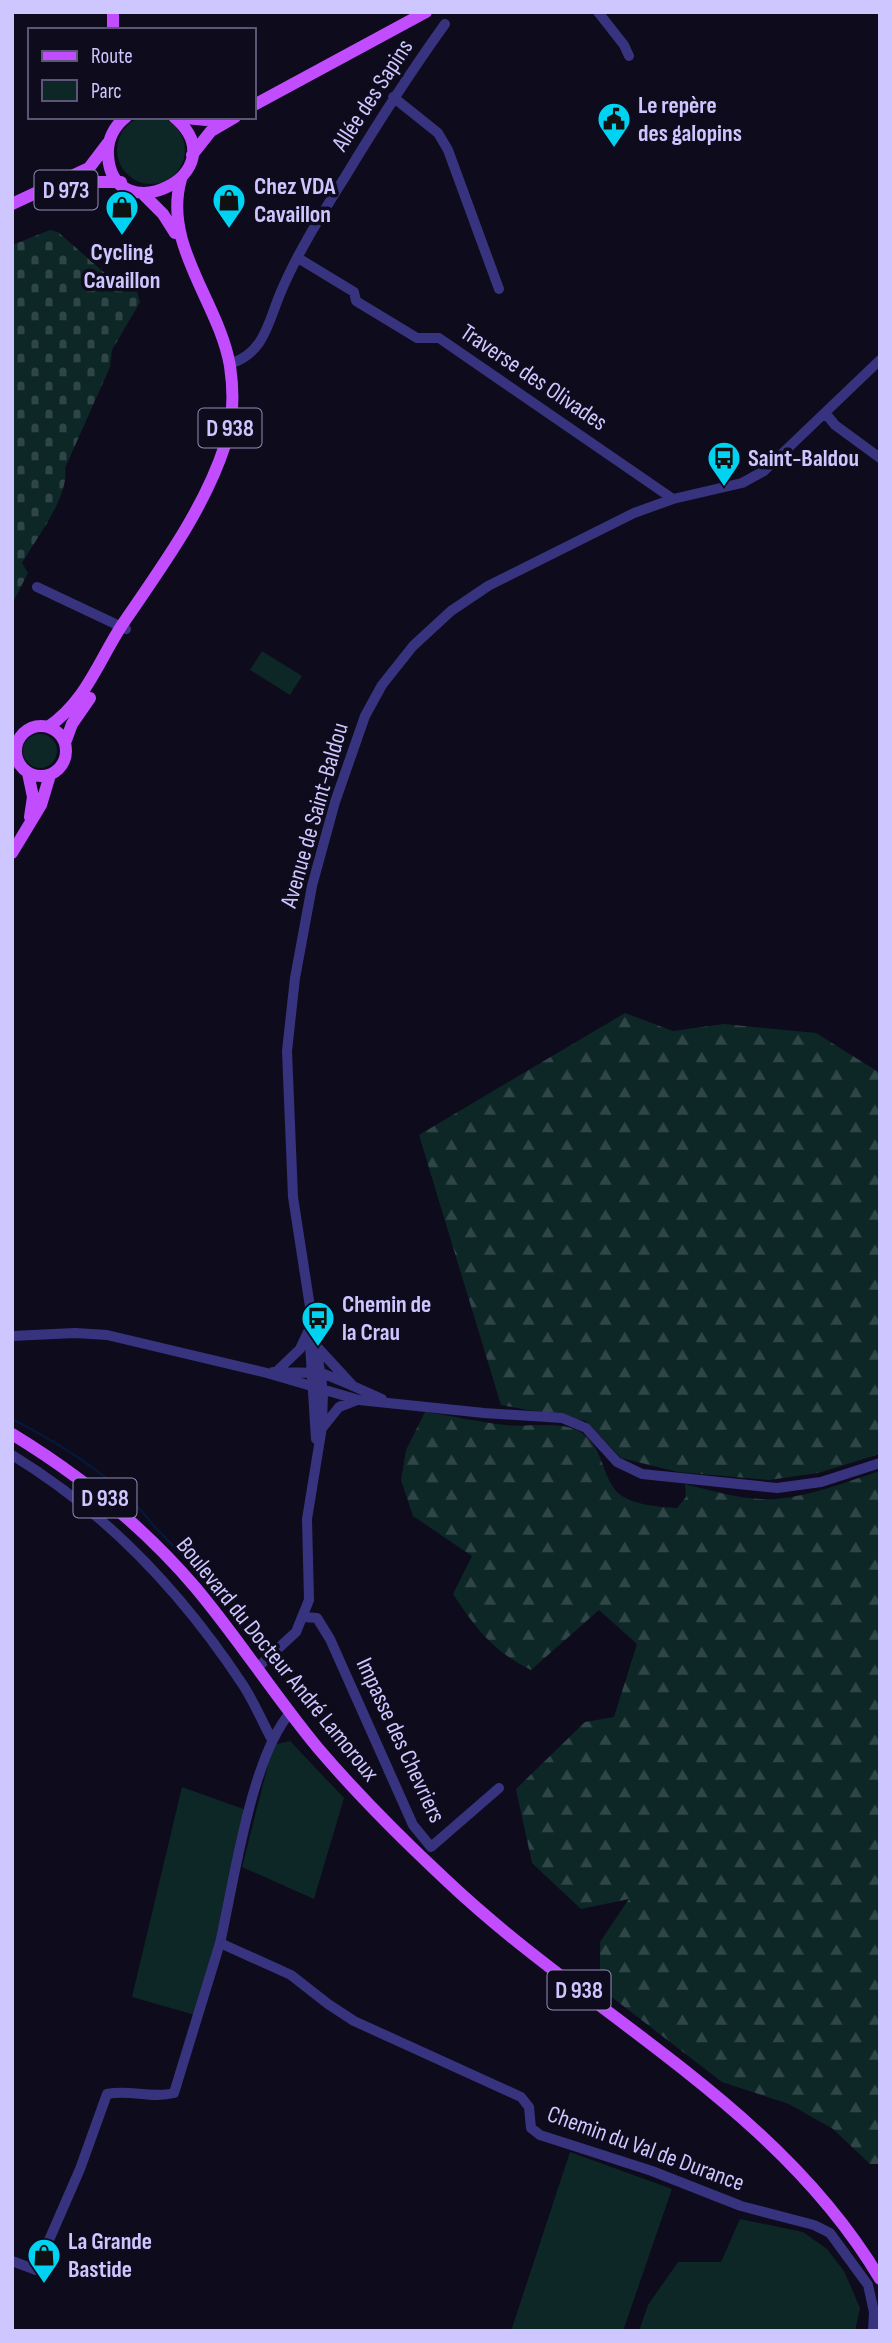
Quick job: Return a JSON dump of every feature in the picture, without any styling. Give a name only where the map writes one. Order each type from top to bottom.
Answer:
[{"type":"main road","points":[[256,104],[426,12]]},
{"type":"main road","points":[[176,119],[188,135],[191,159]]},
{"type":"main road","points":[[191,159],[201,141],[232,119]]},
{"type":"main road","points":[[116,122],[108,143],[108,160],[121,182]]},
{"type":"main road","name":"D 973","points":[[12,206],[89,168],[108,143]]},
{"type":"main road","name":"D 938","points":[[22,837],[32,807],[14,751],[24,733],[35,727],[48,727],[79,701],[203,495],[225,447],[233,402],[229,364],[225,345],[185,249],[175,209],[181,179],[191,159]]},
{"type":"main road","points":[[142,193],[159,192],[181,179]]},
{"type":"main road","name":"D 973","points":[[12,206],[94,182],[121,182]]},
{"type":"main road","name":"D 938","points":[[121,182],[142,193],[163,214],[185,249]]},
{"type":"main road","name":"D 938","points":[[12,853],[41,805],[50,775],[65,758],[65,743],[72,724],[103,678],[124,628]]},
{"type":"main road","points":[[48,727],[58,733],[65,743]]},
{"type":"main road","points":[[20,767],[39,776],[50,775]]},
{"type":"main road","name":"Boulevard du Docteur André Lamoroux","points":[[12,1434],[81,1479],[135,1524],[197,1589],[290,1713],[344,1776],[445,1880],[513,1938],[736,2112],[780,2151],[848,2228],[880,2279]]},
{"type":"street","points":[[597,12],[624,45],[629,56]]},
{"type":"street","name":"Allée des Sapins","points":[[229,364],[247,357],[262,341],[279,294],[298,258],[393,97],[445,24]]},
{"type":"street","points":[[393,97],[438,133],[448,150],[499,289]]},
{"type":"street","name":"Traverse des Olivades","points":[[298,258],[354,292],[356,301],[417,338],[439,338],[673,499]]},
{"type":"street","name":"Avenue de Saint-Baldou","points":[[257,1668],[286,1642],[304,1617],[309,1588],[307,1519],[322,1427],[317,1372],[318,1348],[297,1233],[289,1143],[290,1022],[312,886],[335,802],[365,716],[397,664],[451,611],[509,574],[634,513],[673,499],[724,488],[755,476],[791,449],[880,360]]},
{"type":"street","points":[[826,414],[835,425],[880,458]]},
{"type":"street","points":[[37,587],[124,628]]},
{"type":"street","name":"Avenue de Saint-Baldou","points":[[310,1314],[308,1331],[317,1372]]},
{"type":"street","points":[[271,1373],[300,1349],[308,1331]]},
{"type":"street","points":[[12,1336],[75,1333],[107,1335],[271,1373],[318,1390],[359,1400],[386,1400],[484,1413],[570,1420],[586,1428],[617,1462],[642,1474],[777,1488],[821,1482],[880,1463]]},
{"type":"street","points":[[318,1348],[353,1385]]},
{"type":"street","points":[[271,1373],[317,1372],[386,1400]]},
{"type":"street","name":"Avenue de Saint-Baldou","points":[[317,1451],[318,1390]]},
{"type":"street","points":[[322,1427],[339,1407],[359,1400]]},
{"type":"street","points":[[12,1455],[83,1502],[144,1562],[186,1609],[244,1686],[271,1738]]},
{"type":"street","name":"Impasse des Chevriers","points":[[304,1617],[317,1618],[330,1639],[413,1825],[431,1847],[499,1788]]},
{"type":"street","points":[[12,2261],[36,2270],[80,2169],[107,2094],[120,2092],[159,2097],[174,2093],[220,1943],[251,1806],[271,1738],[290,1713]]},
{"type":"street","name":"Chemin du Val de Durance","points":[[220,1943],[291,1975],[354,2021],[521,2097],[529,2107],[531,2128],[540,2135],[652,2171],[741,2206],[814,2225],[830,2233],[867,2285],[874,2312],[873,2331]]},
{"type":"green space","points":[[138,119],[164,119],[170,122],[179,131],[184,143],[184,157],[179,169],[170,178],[158,183],[144,183],[132,178],[123,169],[118,157],[118,143],[123,131]]},
{"type":"green space","points":[[50,230],[58,232],[124,290],[135,285],[140,302],[112,350],[110,367],[65,468],[65,479],[57,504],[22,563],[28,573],[12,604],[12,245]]},
{"type":"green space","points":[[262,651],[302,676],[290,695],[250,670]]},
{"type":"green space","points":[[40,734],[52,739],[57,751],[52,763],[40,768],[28,763],[23,751],[28,739]]},
{"type":"green space","points":[[625,1013],[673,1031],[724,1024],[816,1033],[880,1073],[880,1454],[818,1473],[769,1480],[678,1472],[621,1458],[586,1421],[501,1405],[419,1135]]},
{"type":"green space","points":[[425,1412],[514,1426],[554,1425],[572,1428],[588,1438],[598,1452],[616,1491],[629,1499],[654,1506],[677,1508],[686,1497],[685,1484],[741,1497],[775,1499],[815,1492],[880,1471],[880,2164],[870,2164],[833,2129],[789,2104],[722,2082],[600,1988],[600,1942],[629,1899],[581,1909],[532,1863],[516,1789],[585,1722],[614,1717],[637,1644],[599,1610],[531,1670],[506,1655],[486,1638],[453,1594],[472,1556],[413,1516],[401,1480],[406,1450]]},
{"type":"green space","points":[[290,1741],[344,1798],[314,1899],[242,1867],[273,1745]]},
{"type":"green space","points":[[182,1787],[246,1810],[214,1952],[195,2015],[132,1997]]},
{"type":"green space","points":[[570,2152],[672,2189],[623,2331],[511,2331]]},
{"type":"green space","points":[[740,2219],[803,2232],[827,2249],[844,2271],[860,2308],[855,2331],[639,2331],[648,2305],[678,2262],[721,2262]]},
{"type":"waterway","points":[[12,1419],[51,1440],[107,1479],[140,1509],[262,1637]]},
{"type":"place","name":"Le repère des galopins","points":[[614,149]]},
{"type":"place","name":"Chez VDA Cavaillon","points":[[229,230]]},
{"type":"place","name":"Cycling Cavaillon","points":[[122,237]]},
{"type":"place","name":"Saint-Baldou","points":[[724,488]]},
{"type":"place","name":"Chemin de la Crau","points":[[318,1348]]},
{"type":"place","name":"La Grande Bastide","points":[[44,2285]]}]
